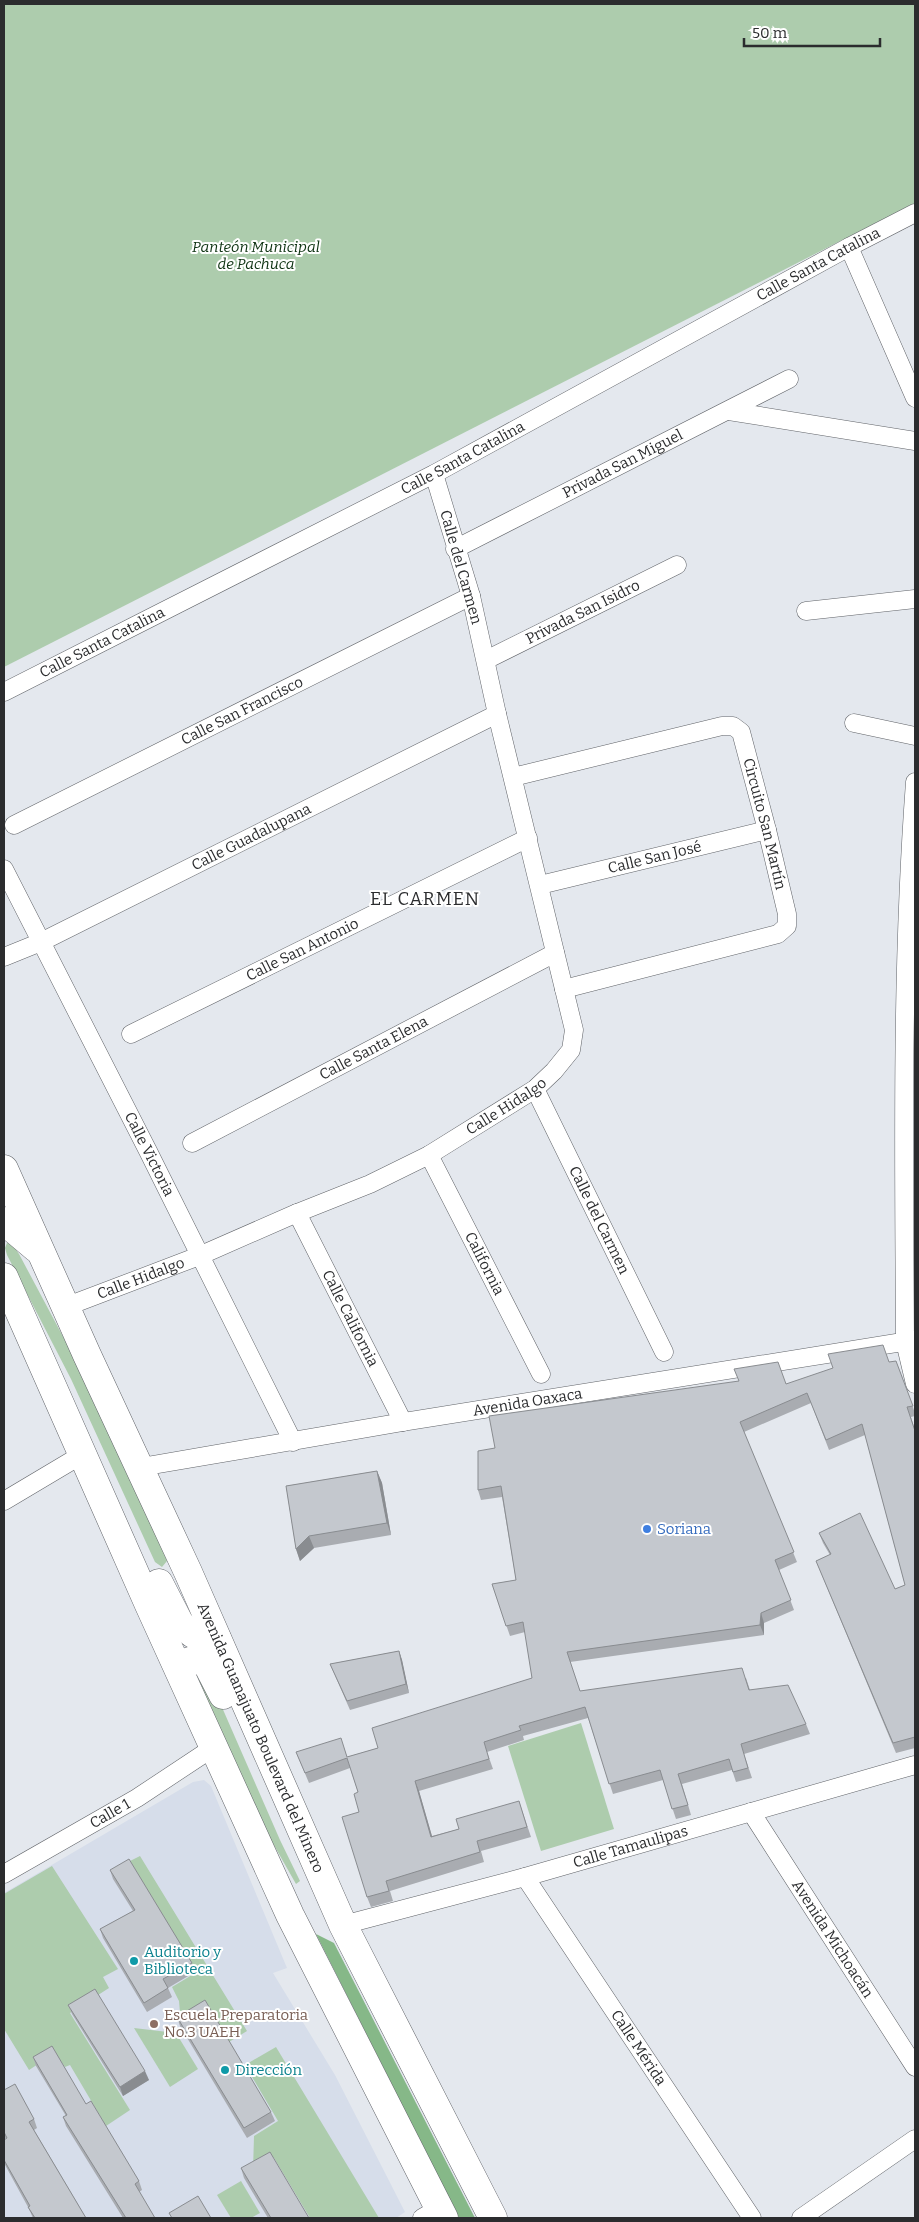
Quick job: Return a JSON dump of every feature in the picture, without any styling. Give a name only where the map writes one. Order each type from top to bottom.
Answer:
[{"type":"main road","name":"Avenida Guanajuato Boulevard del Minero","points":[[4,1169],[65,1308],[141,1467],[188,1572],[206,1630],[278,1778],[344,1925],[493,2218]]},
{"type":"main road","points":[[4,1221],[39,1251]]},
{"type":"main road","points":[[4,1277],[182,1669],[214,1747],[290,1915],[435,2215]]},
{"type":"main road","points":[[83,1454],[119,1494],[173,1613],[180,1624],[206,1630]]},
{"type":"main road","points":[[155,1573],[161,1578],[169,1579],[188,1572]]},
{"type":"main road","points":[[182,1669],[186,1650],[206,1630]]},
{"type":"main road","points":[[182,1669],[201,1660],[206,1662],[211,1668],[248,1751],[278,1778]]},
{"type":"main road","points":[[290,1915],[317,1924],[344,1925]]},
{"type":"street","name":"Calle Santa Catalina","points":[[4,692],[434,474],[849,247],[915,213]]},
{"type":"street","points":[[849,247],[915,398]]},
{"type":"street","name":"Privada San Miguel","points":[[455,549],[789,379]]},
{"type":"street","points":[[728,411],[915,441]]},
{"type":"street","name":"Calle del Carmen","points":[[434,474],[455,549],[471,596],[486,660]]},
{"type":"street","name":"Privada San Isidro","points":[[486,660],[677,565]]},
{"type":"street","name":"Calle San Francisco","points":[[14,824],[471,596]]},
{"type":"street","points":[[806,611],[915,599]]},
{"type":"street","name":"Calle Hidalgo","points":[[65,1308],[199,1256],[297,1213],[370,1184],[429,1155],[535,1089],[554,1071],[571,1050],[574,1030],[497,714],[486,660]]},
{"type":"street","name":"Calle Guadalupana","points":[[4,957],[42,942],[497,714]]},
{"type":"street","points":[[854,722],[915,736]]},
{"type":"street","name":"Circuito San Martín","points":[[513,777],[722,726],[733,726],[741,732],[767,830],[787,914],[787,926],[778,934],[564,989]]},
{"type":"street","points":[[915,782],[909,1069],[910,1341],[915,1384]]},
{"type":"street","name":"Calle San José","points":[[540,885],[767,830]]},
{"type":"street","name":"Calle San Antonio","points":[[131,1034],[528,838]]},
{"type":"street","name":"Calle Victoria","points":[[4,869],[293,1442]]},
{"type":"street","name":"Calle Santa Elena","points":[[192,1143],[556,953]]},
{"type":"street","name":"Calle del Carmen","points":[[535,1089],[664,1352]]},
{"type":"street","name":"California","points":[[429,1155],[541,1374]]},
{"type":"street","name":"Calle California","points":[[297,1213],[403,1422]]},
{"type":"street","name":"Avenida Oaxaca","points":[[141,1467],[403,1422],[910,1341]]},
{"type":"street","points":[[4,1501],[83,1454]]},
{"type":"street","name":"Calle 1","points":[[4,1874],[136,1798],[214,1747]]},
{"type":"street","name":"Calle Tamaulipas","points":[[344,1925],[525,1877],[915,1765]]},
{"type":"street","name":"Avenida Michoacán","points":[[751,1812],[915,2067]]},
{"type":"street","name":"Calle Mérida","points":[[525,1877],[752,2218]]},
{"type":"street","points":[[801,2218],[915,2139]]},
{"type":"shaded area","name":"Escuela Preparatoria No.3 UAEH","points":[[204,1780],[211,1786],[287,1968],[273,1973],[335,2075],[405,2212],[396,2218],[4,2218],[4,1893],[193,1782]]},
{"type":"green space","name":"Panteón Municipal de Pachuca","points":[[4,4],[915,4],[915,203],[4,667]]},
{"type":"green space","points":[[7,1243],[12,1244],[19,1254],[92,1391],[164,1552],[167,1561],[162,1567],[155,1562],[71,1379],[7,1255],[5,1248]]},
{"type":"green space","points":[[196,1672],[207,1673],[280,1840],[300,1881],[296,1884],[271,1840]]},
{"type":"green space","points":[[581,1723],[614,1829],[541,1851],[508,1746]]},
{"type":"green space","points":[[140,1856],[247,2031],[229,2042],[181,2024],[179,2001],[172,1987],[197,1972],[130,1861]]},
{"type":"green space","points":[[52,1866],[118,1969],[103,1977],[109,1988],[70,2013],[130,2110],[106,2126],[70,2065],[65,2067],[55,2053],[29,2070],[4,2029],[4,1894]]},
{"type":"green space","points":[[316,1934],[334,1943],[475,2218],[459,2218]]},
{"type":"green space","points":[[134,2028],[176,2033],[198,2069],[170,2087]]},
{"type":"green space","points":[[276,2047],[379,2218],[310,2218],[274,2158],[253,2170],[254,2136],[278,2121],[245,2065]]},
{"type":"green space","points":[[241,2181],[260,2213],[251,2218],[231,2218],[217,2195]]},
{"type":"building","points":[[883,1345],[889,1362],[896,1361],[913,1406],[907,1407],[915,1431],[915,1737],[893,1743],[816,1561],[831,1554],[819,1533],[860,1513],[895,1589],[905,1585],[862,1424],[826,1440],[807,1393],[740,1422],[794,1552],[775,1560],[791,1600],[761,1613],[760,1625],[567,1652],[580,1691],[742,1668],[749,1690],[788,1685],[806,1724],[741,1744],[748,1768],[733,1772],[729,1759],[678,1774],[688,1805],[672,1809],[660,1770],[609,1784],[585,1707],[519,1726],[521,1730],[484,1742],[489,1759],[415,1781],[431,1837],[459,1829],[456,1819],[519,1801],[527,1827],[477,1841],[480,1852],[386,1881],[389,1891],[367,1897],[342,1817],[359,1812],[354,1794],[358,1792],[347,1758],[305,1773],[296,1752],[341,1738],[347,1757],[378,1748],[372,1728],[532,1678],[523,1622],[506,1626],[492,1584],[516,1580],[501,1486],[478,1490],[478,1451],[495,1448],[489,1416],[739,1381],[734,1369],[778,1362],[786,1384],[833,1368],[828,1354]]},
{"type":"building","points":[[377,1471],[387,1523],[309,1536],[296,1549],[286,1486]]},
{"type":"building","points":[[399,1651],[406,1684],[347,1701],[330,1664]]},
{"type":"building","points":[[129,1859],[192,1963],[163,1979],[168,1988],[144,2003],[100,1929],[135,1910],[110,1870]]},
{"type":"building","points":[[95,1989],[145,2071],[120,2087],[68,2005]]},
{"type":"building","name":"Dirección","points":[[205,2000],[271,2112],[244,2128],[177,2017]]},
{"type":"building","points":[[52,2046],[86,2104],[91,2101],[139,2181],[135,2184],[155,2218],[126,2218],[63,2117],[67,2115],[33,2057]]},
{"type":"building","points":[[15,2084],[34,2119],[29,2122],[86,2218],[35,2218],[28,2207],[30,2206],[4,2160],[4,2140],[7,2138],[4,2132],[4,2090]]},
{"type":"building","points":[[270,2152],[309,2218],[271,2218],[241,2168]]},
{"type":"building","points":[[198,2196],[211,2218],[172,2218],[169,2213]]},
{"type":"place","name":"Soriana","points":[[647,1529]]},
{"type":"place","name":"Auditorio y Biblioteca","points":[[134,1961]]},
{"type":"place","name":"Escuela Preparatoria No.3 UAEH","points":[[154,2024]]},
{"type":"place","name":"Dirección","points":[[225,2070]]},
{"type":"district","name":"EL CARMEN","points":[[425,899]]}]
